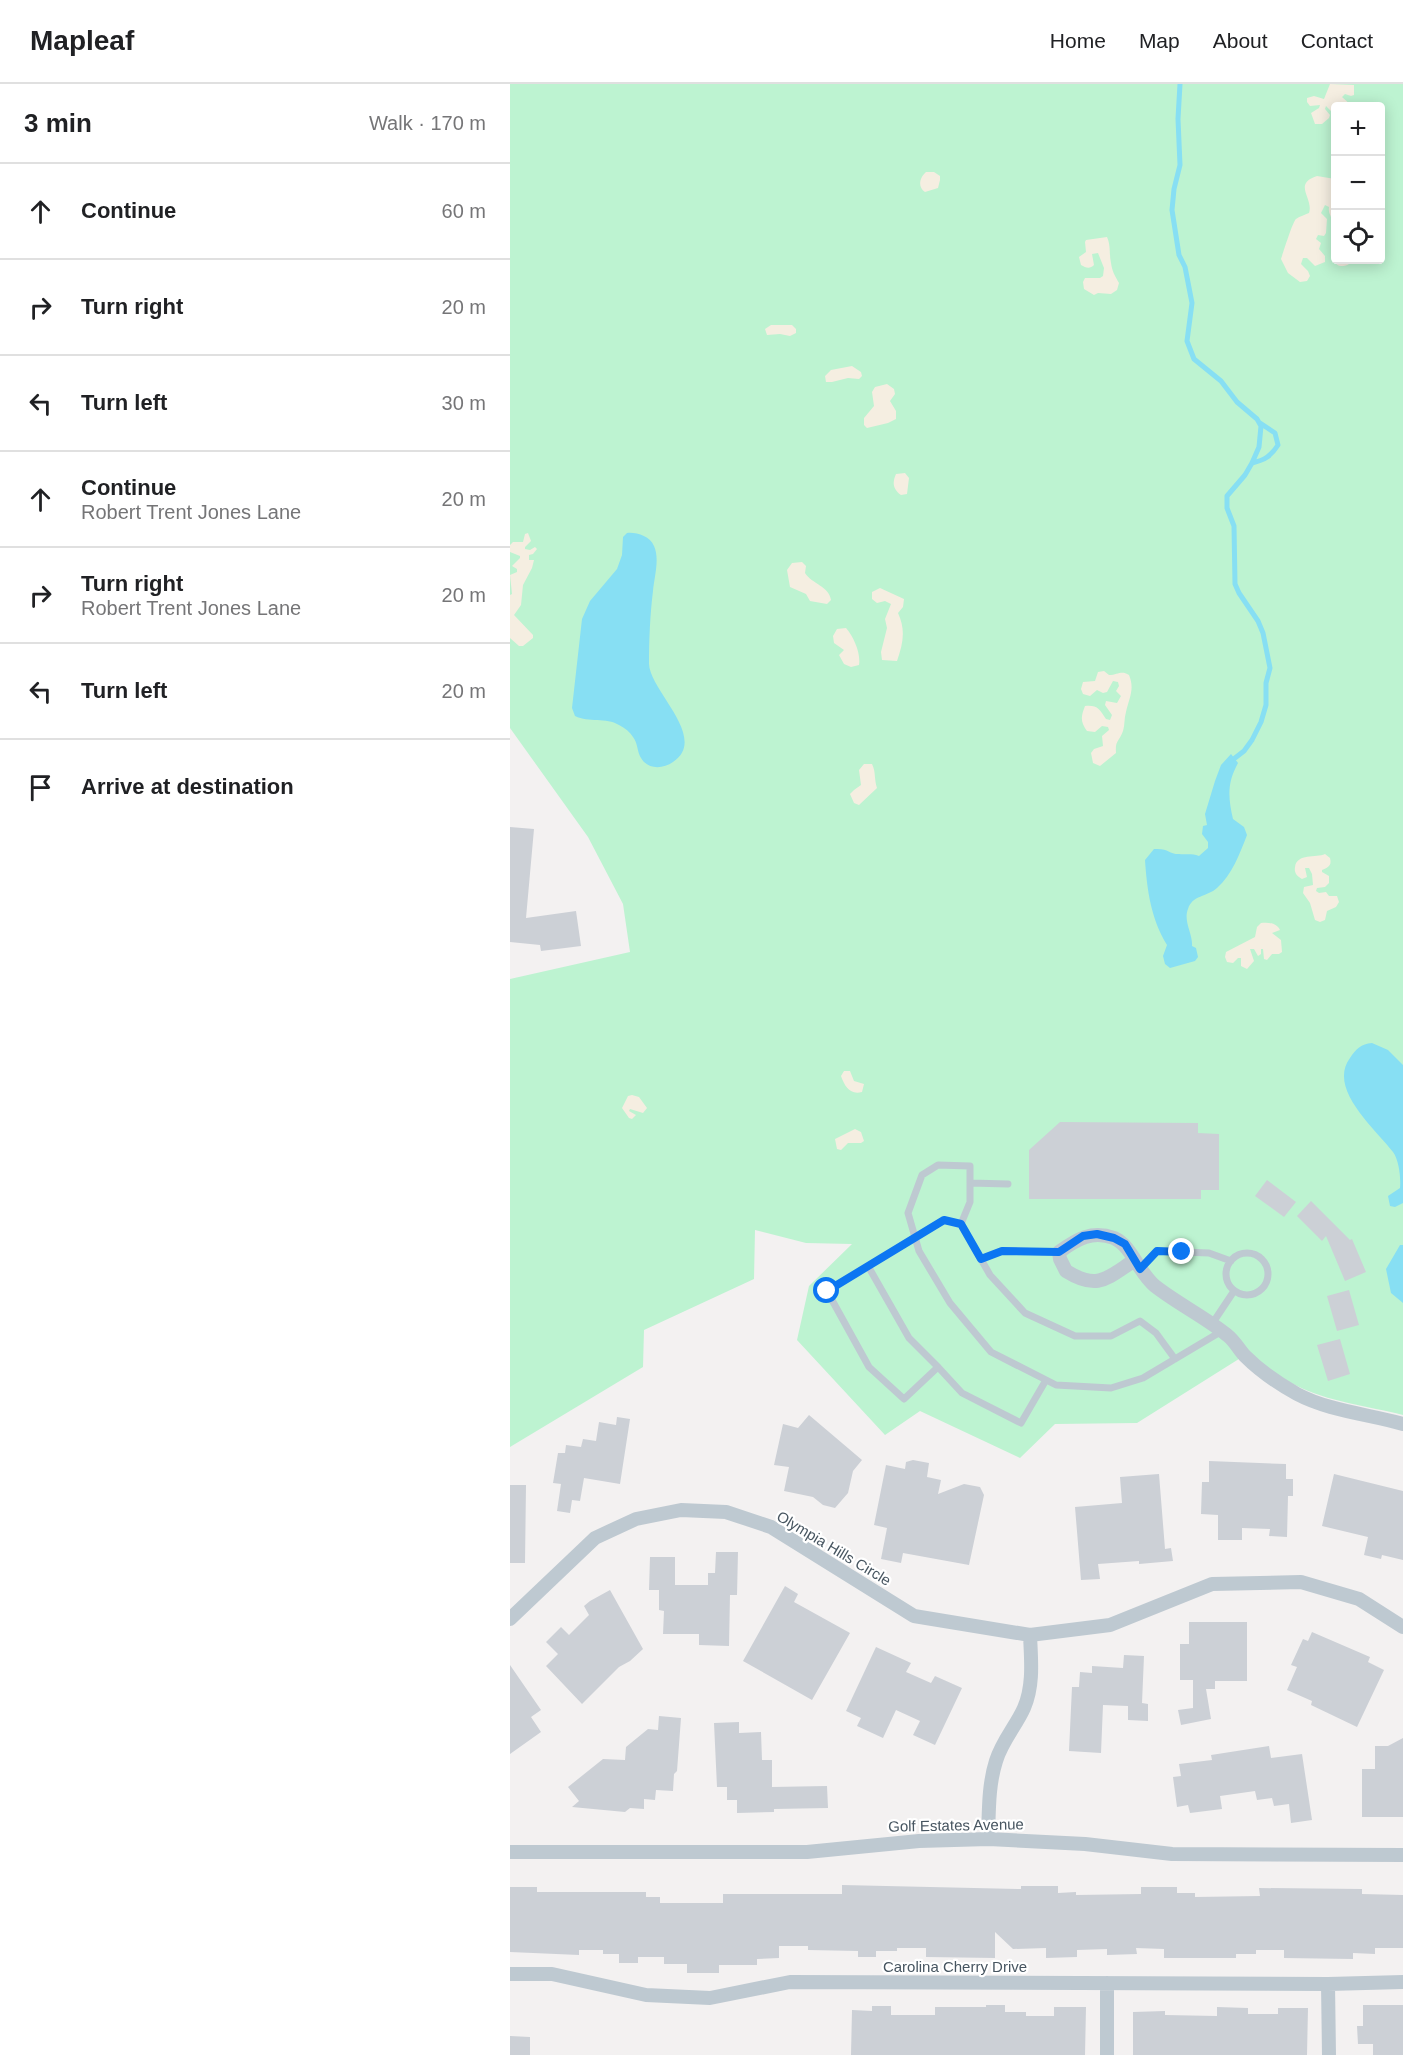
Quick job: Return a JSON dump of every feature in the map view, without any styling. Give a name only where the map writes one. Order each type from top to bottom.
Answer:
[{"type":"street","points":[[1138,1265],[1108,1279],[1089,1282],[1065,1271],[1059,1252],[1083,1236],[1097,1234],[1114,1238],[1125,1244],[1138,1265],[1143,1275],[1217,1327],[1230,1337],[1257,1367],[1299,1395],[1344,1410],[1403,1424]]},
{"type":"street","name":"Olympia Hills Circle","points":[[510,1619],[595,1538],[636,1518],[681,1510],[726,1512],[771,1527],[914,1616],[1030,1635],[1110,1625],[1212,1584],[1223,1583],[1301,1582],[1359,1599],[1403,1627]]},
{"type":"street","points":[[988,1839],[991,1781],[996,1761],[1024,1707],[1029,1692],[1032,1675],[1030,1635]]},
{"type":"street","name":"Golf Estates Avenue","points":[[510,1852],[807,1852],[919,1841],[988,1839],[1085,1844],[1172,1854],[1403,1855]]},
{"type":"street","name":"Carolina Cherry Drive","points":[[510,1974],[552,1974],[646,1995],[710,1998],[790,1982],[1328,1984],[1403,1982]]},
{"type":"street","points":[[1107,1983],[1107,2055]]},
{"type":"street","points":[[1328,1984],[1329,2055]]},
{"type":"lane","points":[[961,1224],[970,1202],[970,1166],[938,1165],[922,1175],[908,1213],[919,1251],[950,1303],[991,1352],[1056,1385],[1111,1388],[1143,1378],[1175,1359],[1217,1327],[1234,1291]]},
{"type":"lane","points":[[970,1182],[1008,1184]]},
{"type":"lane","points":[[938,1367],[904,1399],[869,1367],[827,1291],[944,1220],[961,1224],[990,1275],[1025,1313],[1075,1336],[1111,1336],[1140,1321],[1156,1333],[1175,1359]]},
{"type":"lane","points":[[981,1259],[1002,1251],[1059,1252]]},
{"type":"lane","points":[[1138,1265],[1157,1251],[1209,1253],[1231,1261]]},
{"type":"lane","points":[[1243,1254],[1257,1256],[1263,1260],[1268,1279],[1260,1291],[1247,1295],[1234,1291],[1227,1280],[1227,1266],[1231,1261],[1243,1254]]},
{"type":"lane","points":[[868,1266],[909,1338],[962,1393],[1021,1423],[1046,1380]]},
{"type":"green space","points":[[510,84],[1403,84],[1403,1415],[1334,1400],[1308,1391],[1265,1366],[1250,1352],[1137,1423],[1055,1424],[1020,1458],[920,1411],[885,1435],[797,1340],[809,1286],[852,1244],[806,1243],[755,1230],[754,1279],[644,1330],[643,1367],[510,1447],[510,979],[630,952],[623,904],[588,837],[510,728]]},
{"type":"sand","points":[[1330,84],[1354,85],[1354,95],[1345,94],[1342,97],[1348,102],[1331,102],[1331,111],[1326,106],[1325,109],[1330,115],[1329,118],[1322,124],[1315,124],[1311,113],[1320,105],[1310,106],[1307,98],[1314,96],[1324,99]]},
{"type":"sand","points":[[926,172],[934,172],[940,176],[940,180],[938,188],[925,192],[920,182]]},
{"type":"sand","points":[[1317,176],[1331,178],[1331,218],[1329,207],[1325,205],[1321,213],[1327,219],[1326,233],[1324,236],[1318,235],[1316,239],[1321,243],[1319,249],[1325,256],[1325,262],[1315,266],[1307,258],[1303,258],[1301,264],[1310,276],[1307,281],[1300,282],[1288,273],[1281,259],[1295,221],[1309,213],[1310,207],[1305,187],[1310,179]]},
{"type":"sand","points":[[1107,237],[1112,269],[1119,283],[1117,290],[1111,294],[1094,295],[1084,289],[1083,282],[1085,278],[1103,276],[1104,268],[1098,253],[1092,254],[1094,265],[1089,268],[1081,265],[1079,257],[1086,252],[1086,240]]},
{"type":"sand","points":[[771,325],[792,325],[796,333],[790,336],[767,335],[765,329]]},
{"type":"sand","points":[[852,366],[861,372],[862,376],[859,379],[848,378],[826,382],[825,376],[831,370]]},
{"type":"sand","points":[[887,384],[894,389],[895,394],[890,401],[896,411],[896,419],[867,428],[864,425],[864,418],[874,406],[872,392],[875,387]]},
{"type":"sand","points":[[905,473],[909,478],[907,494],[901,495],[894,486],[894,480],[896,474]]},
{"type":"sand","points":[[528,533],[531,541],[525,549],[530,550],[535,547],[537,549],[529,555],[529,560],[534,560],[532,568],[523,585],[521,605],[514,615],[533,635],[533,638],[523,646],[519,646],[510,638],[510,595],[512,594],[510,575],[517,572],[517,569],[512,566],[520,556],[510,552],[510,545],[513,542],[523,542],[525,534]]},
{"type":"sand","points":[[802,562],[806,566],[805,573],[808,577],[830,595],[831,600],[827,604],[810,601],[806,594],[790,587],[787,570],[792,563]]},
{"type":"sand","points":[[880,588],[904,599],[903,607],[898,613],[903,637],[897,661],[882,660],[881,652],[887,628],[885,619],[891,604],[885,601],[877,603],[872,599],[872,592]]},
{"type":"sand","points":[[846,628],[859,656],[859,665],[851,667],[844,664],[839,655],[844,650],[834,643],[833,636],[837,629]]},
{"type":"sand","points":[[1104,671],[1109,675],[1122,673],[1129,675],[1131,689],[1124,729],[1117,743],[1116,753],[1100,766],[1093,763],[1091,753],[1094,749],[1103,746],[1102,736],[1109,730],[1108,727],[1102,726],[1095,732],[1087,731],[1082,722],[1083,713],[1085,706],[1093,706],[1110,720],[1112,715],[1105,705],[1106,701],[1117,703],[1121,696],[1116,691],[1119,686],[1118,682],[1113,681],[1107,692],[1097,690],[1090,696],[1083,694],[1081,689],[1083,682],[1095,681],[1098,672]]},
{"type":"sand","points":[[864,764],[872,764],[877,788],[859,805],[854,803],[850,794],[861,785],[859,770]]},
{"type":"sand","points":[[1325,854],[1330,858],[1330,865],[1322,872],[1329,876],[1329,883],[1325,887],[1317,888],[1316,891],[1326,892],[1329,896],[1337,896],[1339,902],[1336,907],[1327,911],[1325,920],[1320,922],[1315,920],[1310,903],[1303,893],[1304,887],[1313,885],[1312,874],[1309,868],[1305,868],[1307,877],[1302,879],[1296,874],[1295,869],[1296,863],[1303,858]]},
{"type":"sand","points":[[1261,923],[1272,924],[1279,928],[1280,930],[1272,933],[1281,940],[1282,952],[1272,954],[1267,960],[1264,959],[1263,949],[1258,956],[1254,949],[1250,949],[1254,961],[1247,969],[1241,966],[1241,958],[1233,963],[1227,962],[1226,952],[1255,937],[1257,927]]},
{"type":"sand","points":[[844,1071],[850,1071],[854,1081],[864,1084],[862,1092],[854,1092],[846,1087],[841,1076]]},
{"type":"sand","points":[[628,1096],[639,1097],[647,1108],[643,1113],[630,1109],[629,1111],[636,1115],[632,1119],[622,1108]]},
{"type":"sand","points":[[855,1129],[861,1132],[864,1141],[848,1143],[841,1150],[837,1149],[835,1139]]},
{"type":"water","points":[[627,533],[646,537],[656,551],[649,664],[658,687],[675,714],[685,740],[682,752],[673,762],[660,767],[644,762],[635,739],[623,727],[609,721],[580,718],[575,716],[572,708],[582,619],[590,601],[617,569],[622,555],[623,537]]},
{"type":"water","points":[[1231,754],[1238,763],[1230,784],[1231,811],[1233,819],[1244,827],[1247,835],[1227,877],[1213,891],[1190,904],[1187,918],[1192,946],[1196,948],[1198,957],[1195,961],[1170,968],[1165,964],[1163,956],[1167,945],[1157,925],[1151,904],[1145,860],[1154,849],[1199,856],[1208,848],[1208,842],[1202,834],[1203,826],[1207,825],[1205,814],[1221,765]]},
{"type":"water","points":[[1372,1043],[1388,1050],[1403,1065],[1403,1203],[1395,1207],[1390,1206],[1388,1196],[1400,1188],[1397,1160],[1393,1152],[1356,1108],[1345,1083],[1345,1070],[1354,1052],[1365,1044]]},
{"type":"water","points":[[1400,1245],[1403,1245],[1403,1303],[1391,1293],[1386,1269]]},
{"type":"building","points":[[510,827],[534,829],[526,918],[576,911],[581,946],[541,951],[540,945],[510,942]]},
{"type":"building","points":[[1060,1122],[1198,1123],[1198,1133],[1219,1134],[1219,1190],[1201,1190],[1201,1199],[1029,1199],[1029,1150]]},
{"type":"building","points":[[1267,1180],[1296,1202],[1284,1217],[1255,1196]]},
{"type":"building","points":[[1311,1201],[1350,1240],[1352,1239],[1366,1272],[1345,1281],[1326,1236],[1322,1241],[1297,1216]]},
{"type":"building","points":[[1349,1290],[1359,1325],[1337,1331],[1327,1296]]},
{"type":"building","points":[[1340,1339],[1350,1374],[1328,1381],[1317,1345]]},
{"type":"building","points":[[809,1415],[862,1460],[853,1471],[848,1493],[835,1508],[823,1505],[813,1497],[784,1491],[789,1467],[774,1465],[783,1424],[798,1428]]},
{"type":"building","points":[[617,1417],[630,1419],[620,1484],[584,1478],[580,1501],[572,1500],[570,1513],[557,1511],[561,1484],[553,1483],[558,1453],[565,1453],[566,1445],[581,1447],[583,1439],[596,1441],[599,1422],[616,1425]]},
{"type":"building","points":[[913,1460],[929,1463],[927,1477],[941,1480],[938,1494],[964,1484],[980,1487],[984,1495],[969,1565],[903,1553],[901,1563],[881,1559],[887,1528],[874,1525],[886,1465],[905,1469],[906,1462]]},
{"type":"building","points":[[1209,1461],[1286,1464],[1286,1479],[1293,1479],[1293,1496],[1288,1496],[1287,1537],[1269,1536],[1270,1529],[1242,1528],[1242,1540],[1218,1540],[1218,1515],[1201,1514],[1202,1482],[1209,1482]]},
{"type":"building","points":[[1159,1474],[1165,1549],[1171,1548],[1173,1561],[1098,1564],[1100,1579],[1081,1580],[1075,1507],[1122,1503],[1120,1477]]},
{"type":"building","points":[[1334,1474],[1403,1491],[1403,1560],[1382,1555],[1381,1559],[1364,1555],[1368,1537],[1322,1526]]},
{"type":"building","points":[[510,1485],[526,1485],[525,1563],[510,1563]]},
{"type":"building","points":[[716,1552],[738,1552],[737,1595],[730,1595],[729,1646],[699,1645],[699,1634],[663,1634],[664,1611],[659,1610],[659,1590],[649,1590],[650,1557],[675,1557],[675,1585],[708,1585],[708,1573],[715,1573]]},
{"type":"building","points":[[785,1586],[798,1594],[794,1602],[850,1633],[812,1700],[743,1661]]},
{"type":"building","points":[[610,1590],[643,1649],[619,1667],[582,1704],[546,1666],[558,1654],[546,1642],[561,1627],[569,1635],[589,1615],[584,1606]]},
{"type":"building","points":[[1189,1622],[1247,1622],[1247,1681],[1215,1681],[1215,1689],[1206,1689],[1211,1719],[1181,1725],[1178,1710],[1193,1708],[1193,1680],[1180,1680],[1180,1644],[1189,1644]]},
{"type":"building","points":[[1312,1632],[1370,1657],[1368,1662],[1384,1670],[1357,1727],[1311,1705],[1312,1701],[1287,1690],[1297,1667],[1291,1665],[1303,1639],[1308,1641]]},
{"type":"building","points":[[876,1647],[911,1663],[906,1672],[931,1683],[935,1676],[962,1688],[935,1745],[913,1735],[920,1721],[896,1710],[883,1738],[857,1726],[861,1718],[846,1711]]},
{"type":"building","points":[[1124,1655],[1144,1656],[1142,1703],[1148,1704],[1148,1721],[1128,1720],[1128,1706],[1103,1705],[1101,1753],[1069,1751],[1072,1687],[1079,1687],[1080,1672],[1092,1673],[1092,1666],[1123,1668]]},
{"type":"building","points":[[510,1665],[541,1710],[531,1717],[541,1732],[510,1754]]},
{"type":"building","points":[[659,1716],[681,1718],[673,1791],[656,1790],[655,1800],[644,1799],[644,1809],[630,1808],[625,1812],[572,1807],[579,1801],[568,1787],[603,1759],[625,1760],[626,1747],[648,1729],[658,1730]]},
{"type":"building","points":[[739,1722],[739,1733],[761,1732],[762,1760],[772,1760],[772,1787],[827,1786],[828,1808],[774,1809],[774,1812],[737,1813],[737,1800],[727,1800],[727,1787],[717,1787],[714,1723]]},
{"type":"building","points":[[1403,1738],[1403,1817],[1362,1817],[1362,1769],[1375,1769],[1375,1746],[1388,1746]]},
{"type":"building","points":[[1269,1746],[1271,1758],[1302,1754],[1312,1820],[1291,1823],[1289,1804],[1274,1806],[1272,1798],[1257,1800],[1255,1791],[1220,1796],[1222,1809],[1190,1813],[1188,1805],[1177,1807],[1173,1777],[1181,1776],[1179,1764],[1212,1760],[1211,1755]]},
{"type":"building","points":[[842,1885],[1021,1889],[1021,1886],[1058,1886],[1058,1893],[1076,1892],[1076,1895],[1141,1894],[1141,1887],[1177,1887],[1177,1893],[1195,1893],[1195,1897],[1260,1896],[1259,1888],[1362,1889],[1362,1894],[1403,1895],[1403,1948],[1375,1948],[1375,1954],[1353,1953],[1353,1959],[1284,1958],[1284,1950],[1256,1950],[1256,1954],[1236,1954],[1236,1958],[1164,1958],[1164,1949],[1136,1948],[1137,1954],[1107,1955],[1107,1949],[1077,1950],[1077,1957],[1046,1958],[1046,1948],[1013,1949],[995,1932],[995,1958],[926,1957],[926,1948],[897,1948],[897,1951],[876,1951],[876,1957],[858,1957],[858,1951],[808,1950],[808,1946],[779,1946],[779,1958],[757,1959],[757,1965],[719,1965],[719,1973],[687,1973],[687,1964],[664,1964],[664,1957],[638,1957],[638,1963],[619,1963],[619,1954],[603,1954],[603,1950],[579,1950],[579,1955],[510,1952],[510,1887],[537,1887],[537,1892],[646,1892],[646,1897],[660,1897],[660,1903],[723,1903],[723,1894],[842,1894]]},
{"type":"building","points":[[986,2005],[1005,2005],[1005,2012],[1026,2012],[1026,2016],[1054,2016],[1054,2007],[1086,2007],[1085,2055],[851,2055],[852,2010],[872,2011],[872,2006],[891,2006],[891,2015],[935,2015],[935,2007],[986,2007]]},
{"type":"building","points":[[1363,2005],[1403,2005],[1403,2055],[1373,2055],[1373,2044],[1358,2044],[1357,2026],[1363,2026]]},
{"type":"building","points":[[1217,2007],[1248,2008],[1248,2014],[1278,2014],[1278,2008],[1308,2008],[1307,2055],[1133,2055],[1133,2012],[1165,2011],[1165,2015],[1217,2016]]},
{"type":"building","points":[[510,2036],[530,2037],[530,2055],[510,2055]]},
{"type":"waterway","points":[[1180,84],[1178,119],[1180,165],[1172,210],[1179,255],[1185,267],[1192,303],[1187,341],[1194,359],[1221,381],[1237,402],[1257,419],[1261,426],[1259,447],[1252,463],[1227,496],[1227,508],[1234,526],[1235,584],[1258,621],[1263,633],[1270,668],[1266,683],[1266,705],[1261,722],[1252,740],[1235,758]]},
{"type":"waterway","points":[[1252,463],[1267,457],[1278,445],[1275,433],[1260,423]]},
{"type":"route","points":[[827,1291],[944,1220],[961,1224],[981,1259],[1002,1251],[1059,1252],[1083,1236],[1097,1234],[1114,1238],[1125,1244],[1140,1269],[1157,1251],[1182,1252]]}]
